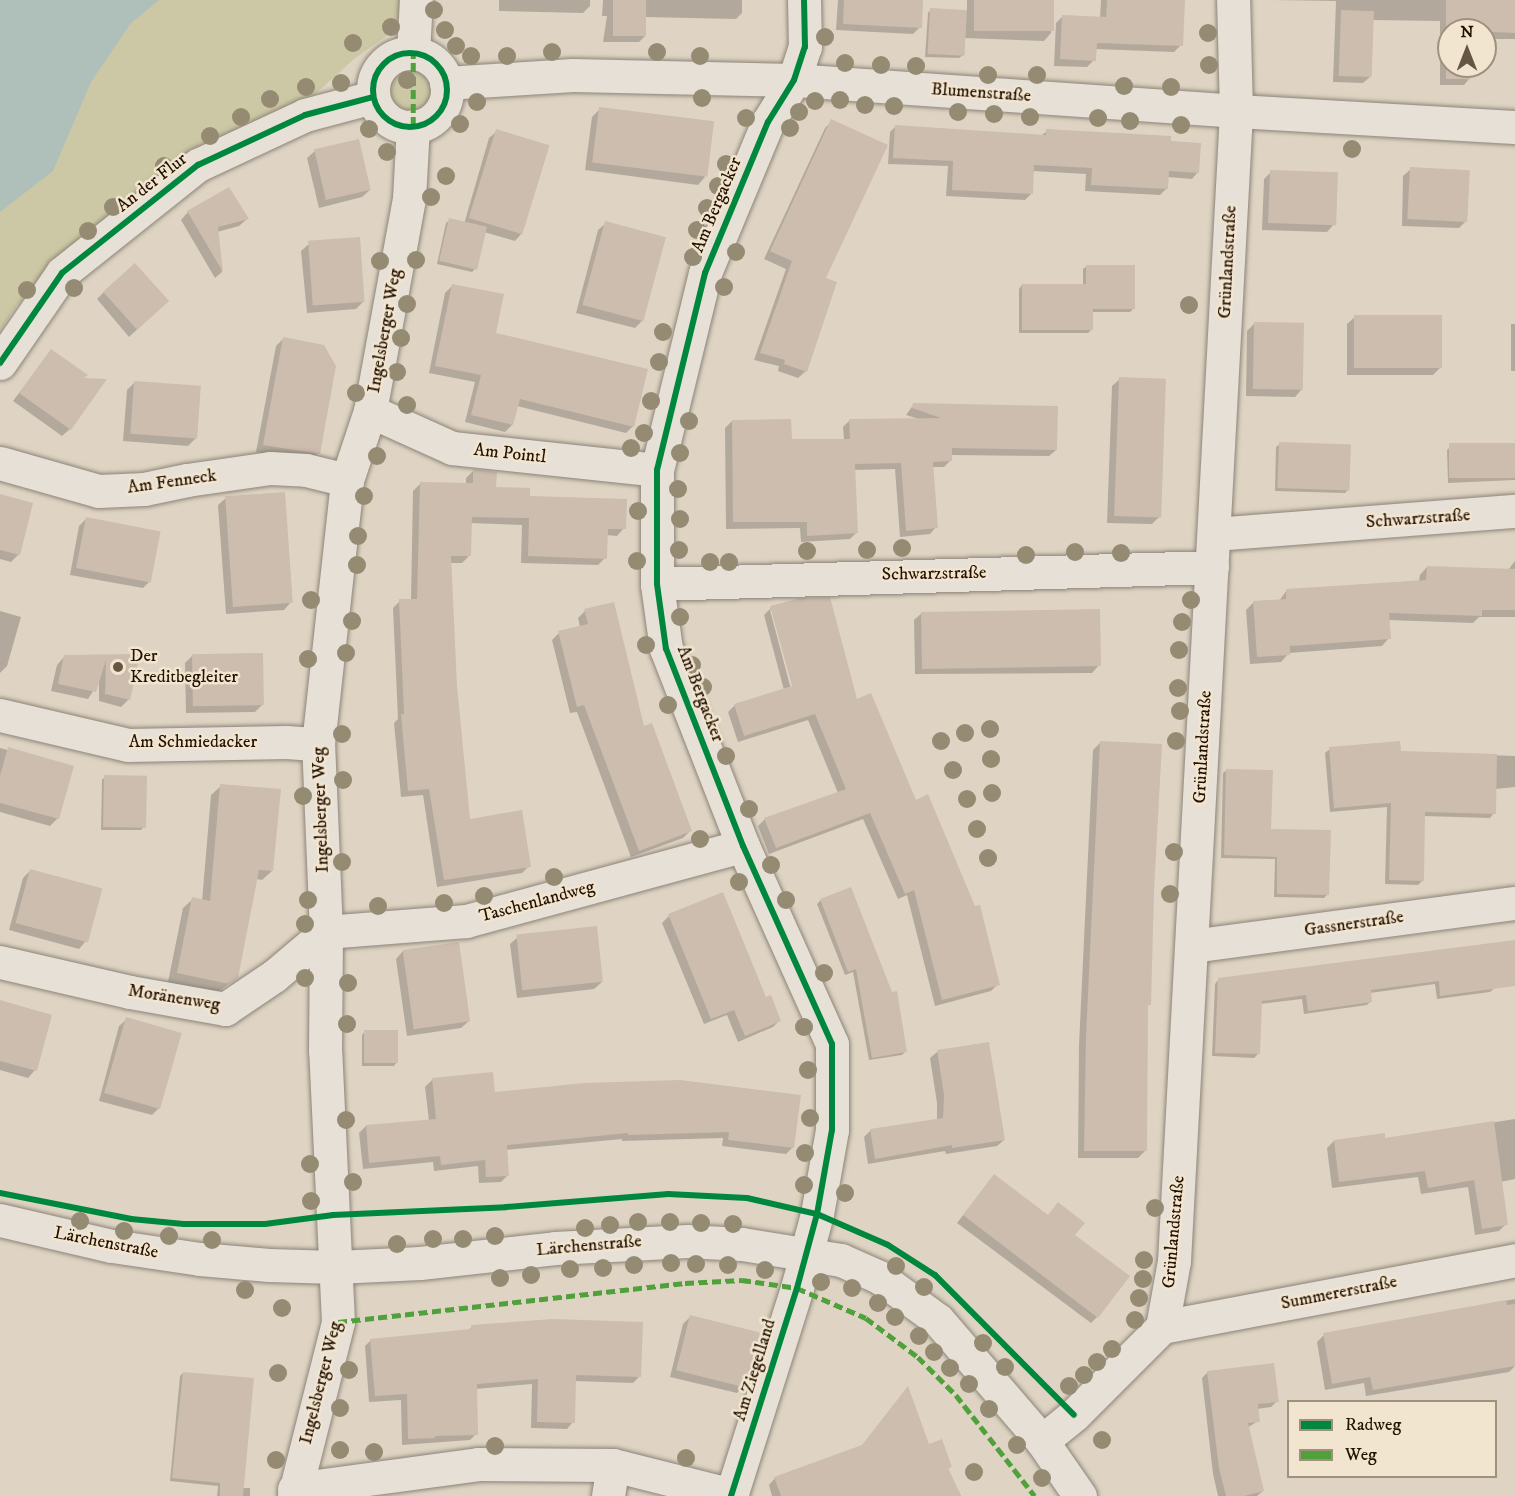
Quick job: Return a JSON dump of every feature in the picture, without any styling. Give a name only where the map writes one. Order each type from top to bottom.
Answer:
[{"type":"street","points":[[413,53],[416,0]]},
{"type":"street","name":"Am Bergacker","points":[[804,0],[805,48],[794,80],[768,122],[705,273],[657,470],[657,584],[666,648],[743,846],[832,1044],[832,1130],[817,1214],[806,1253]]},
{"type":"street","name":"Grünlandstraße","points":[[1162,1327],[1174,1261],[1192,946],[1236,111],[1233,0]]},
{"type":"street","points":[[413,53],[434,62],[446,82],[443,106],[425,123],[413,126],[402,126],[384,116],[374,97],[375,76],[382,65],[391,58],[413,53]]},
{"type":"street","name":"Blumenstraße","points":[[446,82],[573,75],[794,80],[1236,111],[1515,127]]},
{"type":"street","name":"An der Flur","points":[[0,363],[62,273],[198,165],[305,115],[374,97]]},
{"type":"street","name":"Ingelsberger Weg","points":[[294,1492],[338,1322],[325,1051],[326,932],[318,744],[346,480],[370,411],[409,199],[413,126]]},
{"type":"street","name":"Am Pointl","points":[[370,411],[452,448],[657,470]]},
{"type":"street","name":"Am Fenneck","points":[[0,463],[99,491],[144,489],[270,468],[306,470],[346,480]]},
{"type":"street","name":"Schwarzstraße","points":[[1214,534],[1515,511]]},
{"type":"street","name":"Schwarzstraße","points":[[657,584],[1212,567]]},
{"type":"street","name":"Am Schmiedacker","points":[[0,715],[128,745],[286,742],[318,744]]},
{"type":"street","name":"Taschenlandweg","points":[[326,932],[466,921],[743,846]]},
{"type":"street","name":"Gassnerstraße","points":[[1192,946],[1515,903]]},
{"type":"street","name":"Moränenweg","points":[[0,962],[130,992],[225,1008],[274,976],[326,932]]},
{"type":"street","name":"Lärchenstraße","points":[[0,1220],[112,1246],[200,1259],[336,1267],[420,1263],[642,1241],[742,1244],[841,1260],[879,1277],[938,1320],[1042,1441],[1080,1496]]},
{"type":"street","name":"Am Ziegelland","points":[[294,1492],[478,1464],[732,1496],[806,1253]]},
{"type":"street","name":"Summererstraße","points":[[1162,1327],[1515,1260]]},
{"type":"street","points":[[1042,1441],[1074,1415],[1162,1327]]},
{"type":"shaded area","points":[[0,0],[399,0],[399,27],[354,59],[301,107],[74,246],[17,305],[0,331]]},
{"type":"shaded area","points":[[0,0],[159,0],[131,23],[91,82],[53,171],[0,212]]},
{"type":"shaded area","points":[[410,68],[425,75],[432,90],[425,105],[410,112],[395,105],[388,90],[395,75]]},
{"type":"building","points":[[613,0],[646,0],[646,36],[613,36]]},
{"type":"building","points":[[844,0],[923,0],[922,28],[843,24]]},
{"type":"building","points":[[974,0],[1054,0],[1054,31],[974,31]]},
{"type":"building","points":[[1107,0],[1185,0],[1183,46],[1097,43],[1096,61],[1060,59],[1062,15],[1106,17]]},
{"type":"building","points":[[1446,0],[1515,0],[1515,33],[1497,32],[1497,18],[1446,18]]},
{"type":"building","points":[[930,8],[967,10],[965,56],[928,54]]},
{"type":"building","points":[[1341,10],[1374,11],[1372,77],[1339,76]]},
{"type":"building","points":[[1446,78],[1471,78],[1471,79]]},
{"type":"building","points":[[599,107],[714,121],[707,177],[592,163]]},
{"type":"building","points":[[831,119],[888,145],[826,278],[837,282],[807,372],[784,364],[785,360],[760,353],[792,261],[770,251]]},
{"type":"building","points":[[895,125],[1046,135],[1046,129],[1171,136],[1171,141],[1201,143],[1199,173],[1169,171],[1168,189],[1091,185],[1092,168],[1034,165],[1033,194],[952,190],[953,161],[893,158]]},
{"type":"building","points":[[496,129],[550,145],[522,234],[469,218]]},
{"type":"building","points":[[359,139],[371,190],[326,200],[314,149]]},
{"type":"building","points":[[1410,167],[1470,170],[1467,222],[1407,219]]},
{"type":"building","points":[[1270,170],[1338,172],[1336,225],[1268,223]]},
{"type":"building","points":[[229,187],[249,219],[218,227],[223,272],[187,211]]},
{"type":"building","points":[[449,218],[487,227],[477,270],[439,261]]},
{"type":"building","points":[[605,221],[666,237],[643,321],[582,305]]},
{"type":"building","points":[[360,237],[365,302],[313,305],[308,241]]},
{"type":"building","points":[[135,263],[169,301],[137,330],[103,292]]},
{"type":"building","points":[[1086,265],[1135,265],[1135,309],[1093,309],[1093,330],[1022,330],[1022,284],[1086,284]]},
{"type":"building","points":[[452,284],[504,294],[496,333],[648,369],[634,427],[520,399],[513,425],[471,415],[481,375],[435,366]]},
{"type":"building","points":[[1354,315],[1442,315],[1442,368],[1354,368]]},
{"type":"building","points":[[1254,322],[1304,323],[1303,390],[1253,389]]},
{"type":"building","points":[[283,337],[324,345],[336,366],[320,454],[263,445]]},
{"type":"building","points":[[51,349],[88,375],[84,378],[107,379],[71,430],[19,393]]},
{"type":"building","points":[[1119,377],[1166,379],[1161,518],[1114,516]]},
{"type":"building","points":[[134,381],[201,386],[197,439],[130,434]]},
{"type":"building","points":[[913,403],[1058,406],[1057,450],[952,448],[952,461],[933,462],[938,528],[906,531],[901,463],[855,464],[858,533],[807,536],[807,522],[733,522],[732,420],[791,419],[792,439],[850,439],[849,419],[941,418],[912,408]]},
{"type":"building","points":[[1279,442],[1351,445],[1349,490],[1277,488]]},
{"type":"building","points":[[1449,443],[1515,443],[1515,478],[1449,478]]},
{"type":"building","points":[[473,469],[497,472],[496,487],[530,488],[530,496],[627,499],[626,529],[608,529],[607,559],[528,556],[529,518],[472,517],[471,556],[451,556],[457,686],[470,819],[522,810],[531,867],[444,880],[429,789],[408,791],[401,714],[404,714],[399,599],[417,599],[420,482],[473,483]]},
{"type":"building","points":[[285,492],[293,603],[233,607],[225,496]]},
{"type":"building","points":[[0,494],[33,503],[20,555],[0,550]]},
{"type":"building","points":[[86,517],[161,532],[151,583],[76,568]]},
{"type":"building","points":[[1427,566],[1515,569],[1515,610],[1482,610],[1482,616],[1389,613],[1391,639],[1290,646],[1290,655],[1257,657],[1253,601],[1286,599],[1286,589],[1426,580]]},
{"type":"building","points":[[830,597],[857,699],[871,693],[916,800],[928,794],[975,906],[980,905],[1000,985],[942,1000],[914,890],[905,894],[870,813],[776,848],[764,818],[846,789],[815,714],[744,736],[734,704],[792,686],[770,606],[801,598]]},
{"type":"building","points":[[614,602],[644,726],[652,723],[692,831],[639,851],[584,705],[577,707],[558,631],[588,624],[584,609]]},
{"type":"building","points":[[1100,609],[1101,666],[922,669],[921,612]]},
{"type":"building","points":[[263,653],[264,705],[193,706],[192,654]]},
{"type":"building","points":[[140,654],[130,700],[105,694],[106,660],[96,692],[58,684],[64,655]]},
{"type":"building","points":[[1100,741],[1162,744],[1154,891],[1151,1005],[1148,1005],[1147,1151],[1084,1151],[1086,1036]]},
{"type":"building","points":[[1400,741],[1401,751],[1497,754],[1496,814],[1425,812],[1424,881],[1389,880],[1391,803],[1334,808],[1329,747]]},
{"type":"building","points":[[8,747],[74,766],[59,819],[0,803],[0,776]]},
{"type":"building","points":[[1226,769],[1273,770],[1271,829],[1331,830],[1329,895],[1277,894],[1277,857],[1224,855]]},
{"type":"building","points":[[104,775],[147,776],[146,828],[103,827]]},
{"type":"building","points":[[220,784],[281,789],[273,871],[259,870],[238,978],[229,984],[177,973],[192,897],[210,901]]},
{"type":"building","points":[[30,869],[102,888],[88,943],[16,923]]},
{"type":"building","points":[[851,887],[892,992],[897,991],[907,1052],[872,1058],[856,969],[848,972],[820,899]]},
{"type":"building","points":[[723,892],[766,997],[771,995],[781,1021],[745,1036],[734,1010],[711,1019],[668,914]]},
{"type":"building","points":[[597,926],[603,982],[522,990],[516,934]]},
{"type":"building","points":[[1515,940],[1515,986],[1440,996],[1439,981],[1371,990],[1372,1002],[1308,1011],[1306,995],[1262,1001],[1260,1054],[1215,1053],[1218,978]]},
{"type":"building","points":[[459,942],[470,1021],[414,1029],[403,950]]},
{"type":"building","points":[[0,1000],[52,1015],[37,1071],[0,1061]]},
{"type":"building","points":[[126,1017],[182,1033],[160,1109],[104,1093]]},
{"type":"building","points":[[364,1030],[398,1030],[398,1063],[364,1063]]},
{"type":"building","points":[[989,1042],[1005,1140],[952,1148],[952,1145],[875,1159],[870,1129],[943,1118],[944,1095],[937,1050]]},
{"type":"building","points":[[493,1072],[495,1092],[584,1083],[680,1080],[801,1095],[794,1148],[728,1140],[729,1132],[628,1135],[628,1133],[507,1145],[509,1176],[486,1177],[485,1160],[441,1165],[440,1156],[369,1163],[366,1125],[436,1119],[432,1078]]},
{"type":"building","points":[[1494,1121],[1508,1225],[1482,1229],[1474,1180],[1428,1188],[1425,1171],[1339,1182],[1334,1140],[1385,1133],[1385,1138]]},
{"type":"building","points":[[994,1174],[1048,1215],[1058,1202],[1085,1223],[1075,1235],[1130,1276],[1098,1318],[963,1215]]},
{"type":"building","points":[[1506,1300],[1507,1305],[1515,1304],[1515,1366],[1373,1390],[1370,1377],[1332,1384],[1323,1333]]},
{"type":"building","points":[[690,1315],[760,1332],[746,1388],[676,1370]]},
{"type":"building","points":[[553,1319],[643,1322],[641,1377],[576,1375],[575,1423],[537,1422],[538,1379],[477,1384],[478,1435],[408,1439],[407,1394],[375,1396],[370,1339],[471,1329],[471,1325]]},
{"type":"building","points":[[1274,1363],[1279,1402],[1258,1404],[1260,1422],[1248,1423],[1264,1491],[1244,1496],[1226,1496],[1219,1468],[1207,1371]]},
{"type":"building","points":[[183,1372],[254,1378],[243,1496],[220,1496],[220,1483],[172,1478]]},
{"type":"building","points":[[908,1386],[929,1444],[942,1439],[952,1467],[948,1468],[961,1496],[781,1496],[774,1477],[862,1445]]},
{"type":"marked path","points":[[413,53],[413,126]]},
{"type":"marked path","points":[[338,1322],[685,1283],[742,1280],[797,1288],[866,1318],[918,1357],[956,1395],[1035,1496]]},
{"type":"cycle path","points":[[731,1496],[797,1288],[817,1214],[832,1130],[832,1044],[743,846],[666,649],[657,584],[657,470],[705,273],[768,122],[794,80],[805,47],[804,0]]},
{"type":"cycle path","points":[[410,53],[424,56],[436,64],[444,76],[447,90],[444,104],[436,116],[424,124],[410,127],[396,124],[384,116],[376,104],[373,90],[376,76],[384,64],[396,56],[410,53]]},
{"type":"cycle path","points":[[0,363],[62,273],[198,165],[305,115],[373,97]]},
{"type":"cycle path","points":[[0,1193],[131,1219],[184,1224],[265,1224],[333,1215],[506,1207],[668,1194],[747,1198],[817,1214],[888,1245],[935,1275],[1074,1415]]},
{"type":"place","name":"Der Kreditbegleiter","points":[[118,667]]}]
